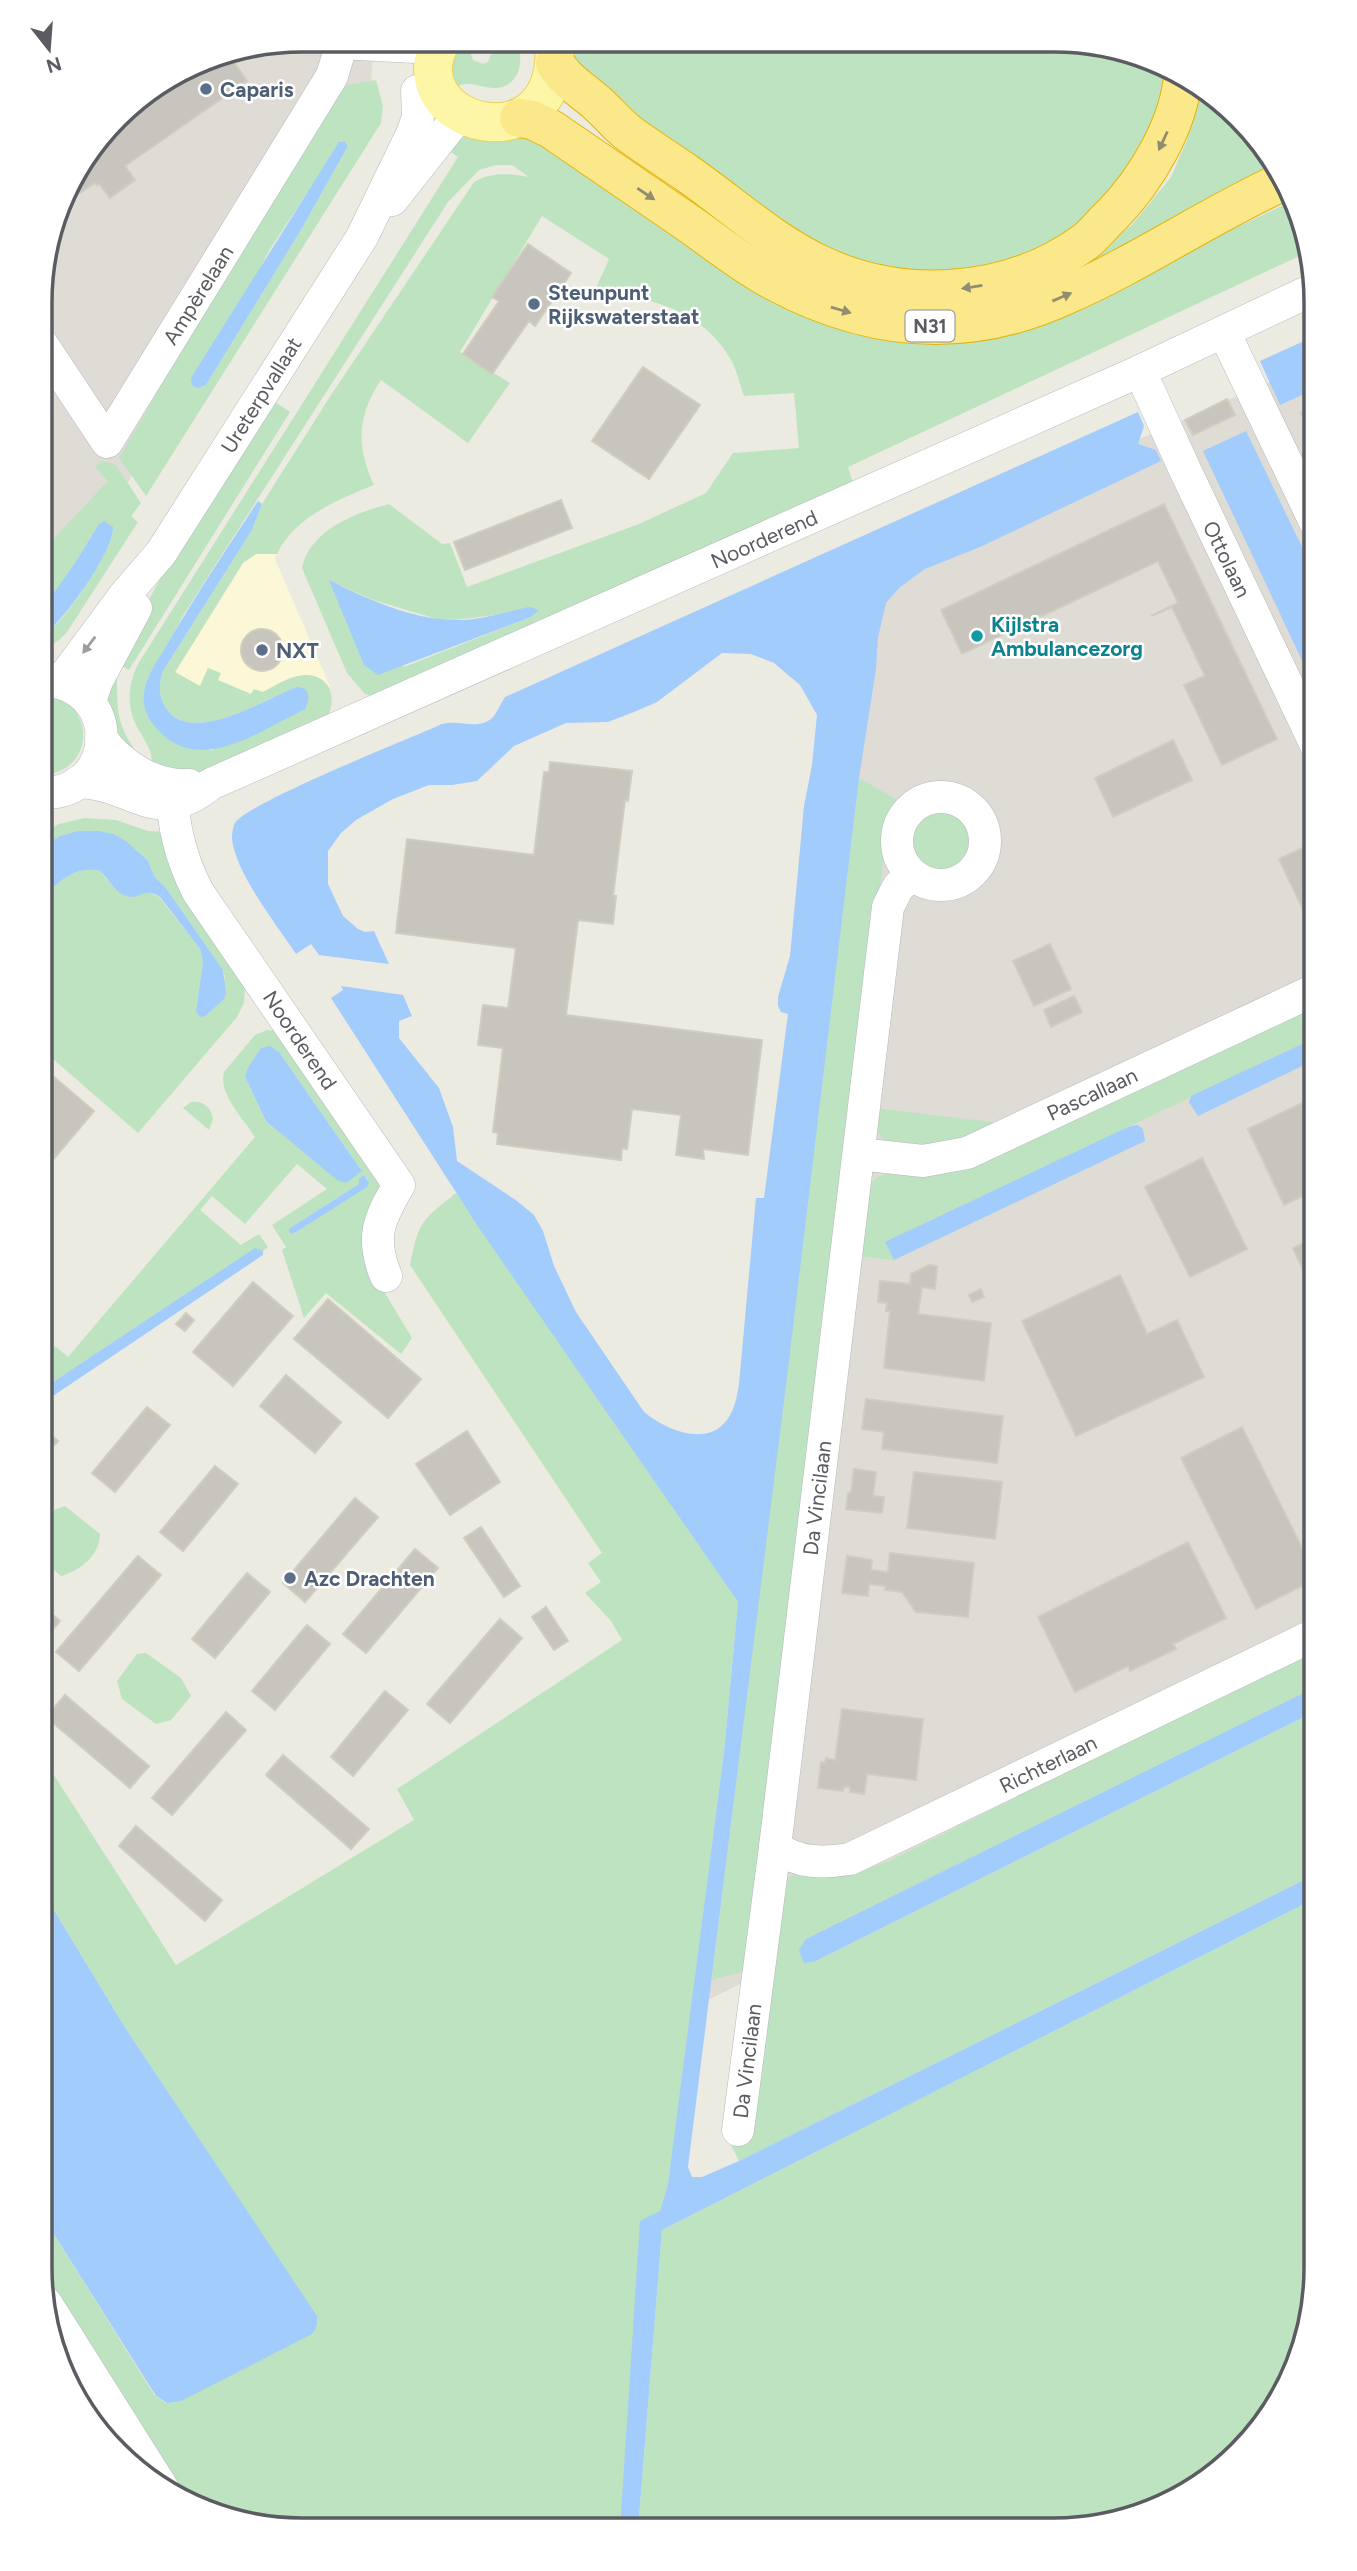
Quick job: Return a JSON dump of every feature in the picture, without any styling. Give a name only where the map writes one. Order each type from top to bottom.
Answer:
[{"type":"highway","name":"N31","points":[[546,59],[626,131],[736,208],[772,237],[820,264],[865,280],[914,289],[964,288],[1007,281],[1051,262],[1087,240],[1120,207],[1150,168],[1170,125],[1180,87]]},
{"type":"highway","name":"N31","points":[[519,118],[532,120],[551,129],[772,280],[819,304],[884,322],[941,327],[1017,314],[1062,297],[1275,185]]},
{"type":"main road","points":[[425,57],[440,94],[460,114],[494,124],[519,118],[540,103],[546,59]]},
{"type":"main road","points":[[460,114],[472,103],[495,104],[515,97],[527,86],[546,59]]},
{"type":"street","name":"Ampèrelaan","points":[[52,359],[107,442],[332,76],[338,53]]},
{"type":"street","name":"Ampèrelaan","points":[[403,53],[425,57]]},
{"type":"street","name":"Ureterpvallaat","points":[[362,237],[418,117],[425,57]]},
{"type":"street","name":"Ureterpvallaat","points":[[52,679],[67,673],[124,596],[161,552],[362,237],[460,114]]},
{"type":"street","name":"Noorderend","points":[[78,782],[110,786],[155,804],[171,794],[197,796],[211,784],[1140,371],[1304,294]]},
{"type":"street","points":[[1224,332],[1304,499]]},
{"type":"street","name":"Ottolaan","points":[[1140,371],[1304,720]]},
{"type":"street","name":"Ureterpvallaat","points":[[90,701],[97,681],[137,606],[161,552]]},
{"type":"street","points":[[52,681],[74,687],[90,701],[98,715],[101,738],[94,766],[78,782],[52,792]]},
{"type":"street","points":[[101,738],[114,756],[171,794]]},
{"type":"street","name":"Noorderend","points":[[171,794],[179,850],[198,892],[399,1185],[381,1218],[376,1239],[386,1276]]},
{"type":"street","name":"Da Vincilaan","points":[[738,2130],[775,1847],[888,907],[898,887],[912,875]]},
{"type":"street","name":"Pascallaan","points":[[859,1154],[923,1161],[967,1153],[1304,995]]},
{"type":"street","name":"Richterlaan","points":[[775,1847],[804,1861],[824,1863],[850,1859],[1304,1640]]},
{"type":"street","points":[[59,2324],[148,2466]]},
{"type":"shaded area","points":[[287,53],[373,53],[371,84],[52,607],[53,287],[61,238],[86,178],[104,150],[150,104],[192,78],[222,66],[254,57]]},
{"type":"shaded area","points":[[1304,367],[1304,1704],[698,2005],[867,559]]},
{"type":"shaded area","points":[[256,554],[277,554],[275,559],[331,689],[329,686],[296,676],[252,695],[218,680],[208,668],[200,686],[175,673],[243,563]]},
{"type":"green space","points":[[1054,52],[1103,57],[1166,79],[1140,160],[1076,230],[985,270],[909,273],[830,251],[791,230],[606,98],[572,58],[571,53]]},
{"type":"green space","points":[[453,53],[472,53],[473,60],[483,64],[488,62],[492,53],[519,53],[518,73],[508,84],[501,87],[467,84],[458,86],[452,80]]},
{"type":"green space","points":[[376,80],[383,106],[381,123],[146,496],[119,458],[335,87]],"holes":[[[342,140],[348,146],[301,230],[206,385],[268,252]]]},
{"type":"green space","points":[[1197,98],[1231,126],[1253,150],[1274,182],[1196,219],[1060,276],[1100,252],[1132,225],[1171,177],[1187,140]]},
{"type":"green space","points":[[523,134],[816,320],[861,335],[905,341],[948,344],[1001,336],[1050,322],[1088,306],[1216,237],[1284,205],[1300,256],[848,467],[853,483],[376,697],[365,694],[347,673],[302,568],[314,543],[336,525],[362,512],[389,504],[442,544],[450,543],[467,587],[639,524],[706,493],[733,453],[799,448],[794,393],[744,396],[731,360],[706,329],[673,309],[655,302],[596,288],[609,259],[542,216],[460,352],[510,383],[468,443],[381,380],[367,406],[362,431],[364,457],[374,485],[332,503],[306,520],[294,530],[277,554],[256,554],[243,563],[175,672],[200,686],[208,668],[221,673],[218,680],[251,694],[254,689],[263,692],[294,677],[313,676],[326,683],[330,690],[332,698],[328,716],[195,778],[152,763],[150,750],[135,724],[130,707],[130,690],[138,664],[458,157],[444,147],[468,135]],"holes":[[[496,165],[512,165],[529,177],[494,175],[474,182],[331,395],[262,504],[252,530],[163,671],[160,682],[161,697],[169,712],[181,720],[196,723],[231,716],[296,687],[304,688],[212,750],[180,744],[146,684],[184,614],[448,202],[479,170]],[[330,581],[373,600],[437,619],[455,620],[538,610],[531,617],[404,667]]]},
{"type":"green space","points":[[272,400],[290,412],[129,670],[115,662],[171,559]]},
{"type":"green space","points":[[102,461],[115,464],[141,503],[131,516],[138,522],[67,632],[52,644],[52,628],[83,589],[113,532],[99,524],[52,596],[52,540],[108,481],[95,467]]},
{"type":"green space","points":[[117,677],[117,699],[122,726],[138,754],[121,750],[105,700]]},
{"type":"green space","points":[[52,698],[60,699],[72,707],[80,720],[83,734],[81,748],[74,761],[61,771],[52,773]]},
{"type":"green space","points":[[859,778],[899,801],[886,818],[882,873],[844,1155],[746,1971],[712,1980]]},
{"type":"green space","points":[[940,808],[953,811],[963,818],[970,828],[973,841],[970,854],[963,864],[953,871],[940,874],[927,871],[917,864],[910,854],[907,841],[910,828],[917,818],[927,811]]},
{"type":"green space","points":[[84,818],[116,820],[148,831],[165,832],[245,985],[244,1003],[237,1017],[138,1133],[52,1058],[52,889],[68,876],[91,870],[100,871],[115,889],[133,897],[152,893],[159,897],[200,949],[203,962],[196,1011],[225,979],[223,970],[166,888],[154,876],[151,868],[52,846],[52,828]]},
{"type":"green space","points":[[1304,1005],[1304,1043],[886,1242],[894,1260],[856,1256],[867,1187],[876,1178]]},
{"type":"green space","points":[[267,1030],[278,1031],[381,1182],[376,1278],[412,1338],[401,1354],[326,1293],[304,1318],[282,1250],[286,1247],[272,1225],[327,1189],[297,1164],[245,1224],[212,1196],[200,1210],[241,1245],[259,1234],[268,1247],[263,1251],[255,1249],[52,1383],[52,1349],[55,1346],[68,1357],[255,1137],[228,1097],[223,1080],[224,1072],[255,1035]],"holes":[[[279,1052],[361,1172],[266,1121],[245,1077]],[[364,1175],[367,1179],[294,1234],[290,1228],[359,1184]]]},
{"type":"green space","points":[[191,1102],[203,1103],[210,1111],[213,1119],[209,1130],[183,1108]]},
{"type":"green space","points":[[875,1108],[1000,1123],[947,1147],[922,1151],[903,1148],[882,1138],[876,1126]]},
{"type":"green space","points":[[456,1193],[738,1602],[724,1752],[674,2142],[668,2184],[660,2211],[621,2519],[303,2519],[254,2514],[222,2505],[192,2493],[161,2474],[55,2302],[52,2231],[155,2396],[166,2403],[317,2327],[316,2316],[126,2029],[52,1907],[52,1772],[176,1965],[414,1820],[397,1789],[622,1640],[611,1621],[585,1593],[601,1582],[588,1563],[602,1553],[410,1265],[419,1230],[435,1210]]},
{"type":"green space","points":[[65,1506],[100,1534],[97,1549],[88,1561],[61,1576],[52,1568],[52,1512]]},
{"type":"green space","points":[[146,1653],[181,1678],[191,1696],[171,1720],[156,1724],[122,1699],[117,1681],[137,1654]]},
{"type":"green space","points":[[1304,1654],[1304,1693],[806,1939],[816,1961],[1304,1717],[1304,1880],[739,2161],[727,2137],[778,1891],[789,1877],[804,1872],[855,1873],[889,1861]]},
{"type":"green space","points":[[1304,1904],[1304,2284],[1300,2317],[1279,2379],[1253,2421],[1207,2467],[1165,2493],[1103,2514],[1054,2519],[639,2519],[662,2230]]},
{"type":"water","points":[[344,141],[348,146],[301,230],[206,385],[197,388],[192,385],[191,378],[339,142]]},
{"type":"water","points":[[1304,341],[1304,394],[1280,405],[1260,361]]},
{"type":"water","points":[[1138,412],[1144,426],[1138,444],[1156,450],[1161,461],[980,547],[925,569],[900,587],[886,603],[878,637],[876,669],[859,778],[688,2167],[692,2177],[702,2177],[739,2161],[1304,1880],[1304,1904],[662,2230],[639,2519],[621,2519],[640,2221],[660,2211],[668,2184],[724,1752],[738,1602],[479,1228],[331,998],[343,990],[341,986],[403,995],[412,1016],[399,1021],[399,1038],[439,1088],[453,1127],[457,1161],[534,1215],[576,1312],[644,1412],[663,1424],[686,1433],[708,1433],[718,1428],[732,1411],[739,1384],[756,1198],[764,1198],[788,1014],[781,1012],[778,997],[790,956],[804,806],[812,765],[817,715],[800,685],[774,663],[751,654],[722,653],[657,702],[608,722],[566,723],[514,746],[477,781],[429,785],[393,799],[356,820],[341,833],[328,851],[328,884],[343,916],[358,929],[365,932],[374,931],[389,964],[319,955],[311,944],[296,954],[240,866],[232,838],[235,823],[247,813],[298,786],[442,724],[487,722],[494,716],[505,697]]},
{"type":"water","points":[[1246,431],[1304,551],[1304,665],[1203,451]]},
{"type":"water","points":[[258,501],[262,504],[252,530],[163,671],[160,682],[161,697],[169,712],[181,720],[196,723],[231,716],[296,687],[307,691],[307,705],[305,709],[254,736],[235,743],[197,750],[180,746],[163,735],[148,716],[144,705],[147,681],[186,612]]},
{"type":"water","points":[[104,521],[113,527],[105,552],[86,586],[52,628],[52,596],[99,524]]},
{"type":"water","points":[[329,580],[390,607],[437,619],[472,619],[529,607],[539,610],[531,617],[378,675],[364,665]]},
{"type":"water","points":[[78,831],[113,834],[126,841],[148,861],[154,876],[166,888],[223,970],[226,994],[223,1000],[205,1016],[200,1017],[196,1011],[203,962],[200,949],[160,897],[150,893],[135,897],[126,896],[115,889],[100,871],[91,870],[68,876],[52,889],[52,841]]},
{"type":"water","points":[[1304,1043],[1304,1065],[1198,1116],[1189,1102],[1191,1096]]},
{"type":"water","points":[[270,1046],[279,1052],[362,1171],[346,1183],[337,1180],[266,1121],[245,1077],[261,1048]]},
{"type":"water","points":[[1137,1125],[1143,1129],[1145,1141],[894,1260],[885,1242]]},
{"type":"water","points":[[364,1175],[369,1183],[367,1187],[293,1234],[289,1232],[290,1228],[359,1184],[359,1179]]},
{"type":"water","points":[[255,1248],[263,1251],[263,1255],[52,1397],[52,1383]]},
{"type":"water","points":[[1304,1693],[1304,1717],[816,1961],[804,1963],[799,1950],[806,1939]]},
{"type":"water","points":[[52,1907],[126,2029],[317,2316],[317,2326],[312,2334],[181,2401],[167,2403],[156,2396],[52,2231]]},
{"type":"building","points":[[234,62],[247,81],[125,166],[135,180],[110,198],[99,184],[95,183],[80,193],[79,191],[104,150],[150,104],[192,78]]},
{"type":"building","points":[[528,244],[571,273],[535,326],[529,321],[492,374],[463,354],[499,301],[492,297]]},
{"type":"building","points":[[643,367],[700,405],[649,479],[592,441]]},
{"type":"building","points":[[1227,399],[1235,415],[1193,435],[1185,420]]},
{"type":"building","points":[[561,500],[572,528],[465,570],[454,542]]},
{"type":"building","name":"Kijlstra Ambulancezorg","points":[[1164,504],[1277,739],[1222,765],[1184,685],[1205,676],[1172,607],[1151,616],[1178,603],[1158,561],[962,654],[941,610]]},
{"type":"building","points":[[262,629],[277,635],[283,650],[277,665],[262,671],[247,665],[241,650],[247,635]]},
{"type":"building","points":[[1173,740],[1192,780],[1113,817],[1095,778]]},
{"type":"building","points":[[550,762],[632,771],[628,801],[625,800],[613,896],[616,896],[613,924],[578,920],[566,1015],[762,1040],[748,1155],[703,1149],[704,1159],[676,1155],[681,1115],[632,1109],[627,1149],[622,1148],[621,1160],[497,1144],[498,1133],[493,1132],[503,1048],[478,1045],[483,1005],[508,1008],[516,948],[396,933],[407,839],[534,855],[544,772],[549,772]]},
{"type":"building","points":[[1304,847],[1304,912],[1279,859]]},
{"type":"building","points":[[1050,944],[1071,989],[1034,1006],[1013,961]]},
{"type":"building","points":[[1074,996],[1082,1012],[1051,1027],[1044,1010]]},
{"type":"building","points":[[52,1075],[94,1111],[52,1161]]},
{"type":"building","points":[[1304,1102],[1304,1196],[1284,1205],[1248,1129]]},
{"type":"building","points":[[1202,1158],[1247,1249],[1190,1277],[1145,1187]]},
{"type":"building","points":[[1304,1243],[1304,1272],[1293,1248]]},
{"type":"building","points":[[929,1265],[937,1266],[935,1289],[922,1287],[918,1314],[991,1323],[984,1381],[884,1368],[890,1311],[886,1311],[887,1303],[878,1302],[880,1281],[910,1284],[911,1274]]},
{"type":"building","points":[[1120,1275],[1147,1334],[1177,1320],[1204,1377],[1076,1436],[1022,1321]]},
{"type":"building","points":[[253,1282],[293,1316],[233,1386],[193,1352]]},
{"type":"building","points":[[981,1289],[984,1297],[972,1302],[969,1295]]},
{"type":"building","points":[[328,1299],[421,1379],[388,1418],[294,1339]]},
{"type":"building","points":[[186,1313],[194,1320],[185,1331],[176,1324]]},
{"type":"building","points":[[286,1375],[341,1422],[315,1453],[260,1406]]},
{"type":"building","points":[[866,1399],[1003,1416],[997,1463],[882,1449],[884,1432],[862,1429]]},
{"type":"building","points":[[147,1407],[170,1425],[115,1492],[92,1473]]},
{"type":"building","points":[[1242,1427],[1304,1552],[1304,1585],[1256,1609],[1181,1458]]},
{"type":"building","points":[[467,1431],[500,1482],[450,1515],[416,1464]]},
{"type":"building","points":[[52,1436],[58,1441],[52,1448]]},
{"type":"building","points":[[215,1466],[238,1484],[183,1551],[160,1532]]},
{"type":"building","points":[[854,1469],[876,1472],[873,1496],[884,1497],[882,1513],[846,1509]]},
{"type":"building","points":[[914,1472],[1002,1482],[995,1539],[907,1528]]},
{"type":"building","points":[[355,1498],[378,1517],[305,1602],[283,1583]]},
{"type":"building","points":[[481,1527],[520,1586],[504,1597],[464,1538]]},
{"type":"building","points":[[1188,1542],[1226,1618],[1173,1644],[1176,1649],[1130,1671],[1128,1666],[1075,1692],[1038,1617]]},
{"type":"building","points":[[415,1549],[438,1568],[366,1653],[343,1634]]},
{"type":"building","points":[[890,1553],[974,1563],[968,1617],[916,1612],[902,1592],[885,1590],[886,1586],[869,1584],[868,1596],[842,1593],[847,1556],[872,1560],[871,1570],[888,1572]]},
{"type":"building","points":[[138,1556],[161,1575],[79,1671],[56,1652]]},
{"type":"building","points":[[247,1573],[270,1592],[215,1658],[192,1639]]},
{"type":"building","points":[[546,1607],[568,1641],[554,1650],[532,1617]]},
{"type":"building","points":[[52,1614],[60,1621],[52,1631]]},
{"type":"building","points":[[500,1619],[522,1638],[450,1723],[427,1704]]},
{"type":"building","points":[[307,1625],[330,1644],[275,1710],[252,1691]]},
{"type":"building","points":[[385,1691],[408,1710],[353,1776],[331,1757]]},
{"type":"building","points":[[65,1695],[149,1766],[130,1788],[52,1722],[52,1710]]},
{"type":"building","points":[[842,1709],[923,1719],[916,1780],[867,1774],[864,1794],[850,1792],[850,1787],[844,1787],[843,1791],[818,1788],[821,1762],[825,1763],[826,1758],[835,1760]]},
{"type":"building","points":[[226,1712],[246,1730],[172,1815],[152,1798]]},
{"type":"building","points":[[283,1755],[369,1829],[351,1849],[266,1775]]},
{"type":"building","points":[[136,1826],[222,1900],[205,1921],[119,1846]]},
{"type":"place","name":"Caparis","points":[[206,89]]},
{"type":"place","name":"Steunpunt Rijkswaterstaat","points":[[534,304]]},
{"type":"place","name":"Kijlstra Ambulancezorg","points":[[977,636]]},
{"type":"place","name":"NXT","points":[[262,650]]},
{"type":"place","name":"Azc Drachten","points":[[290,1578]]}]
